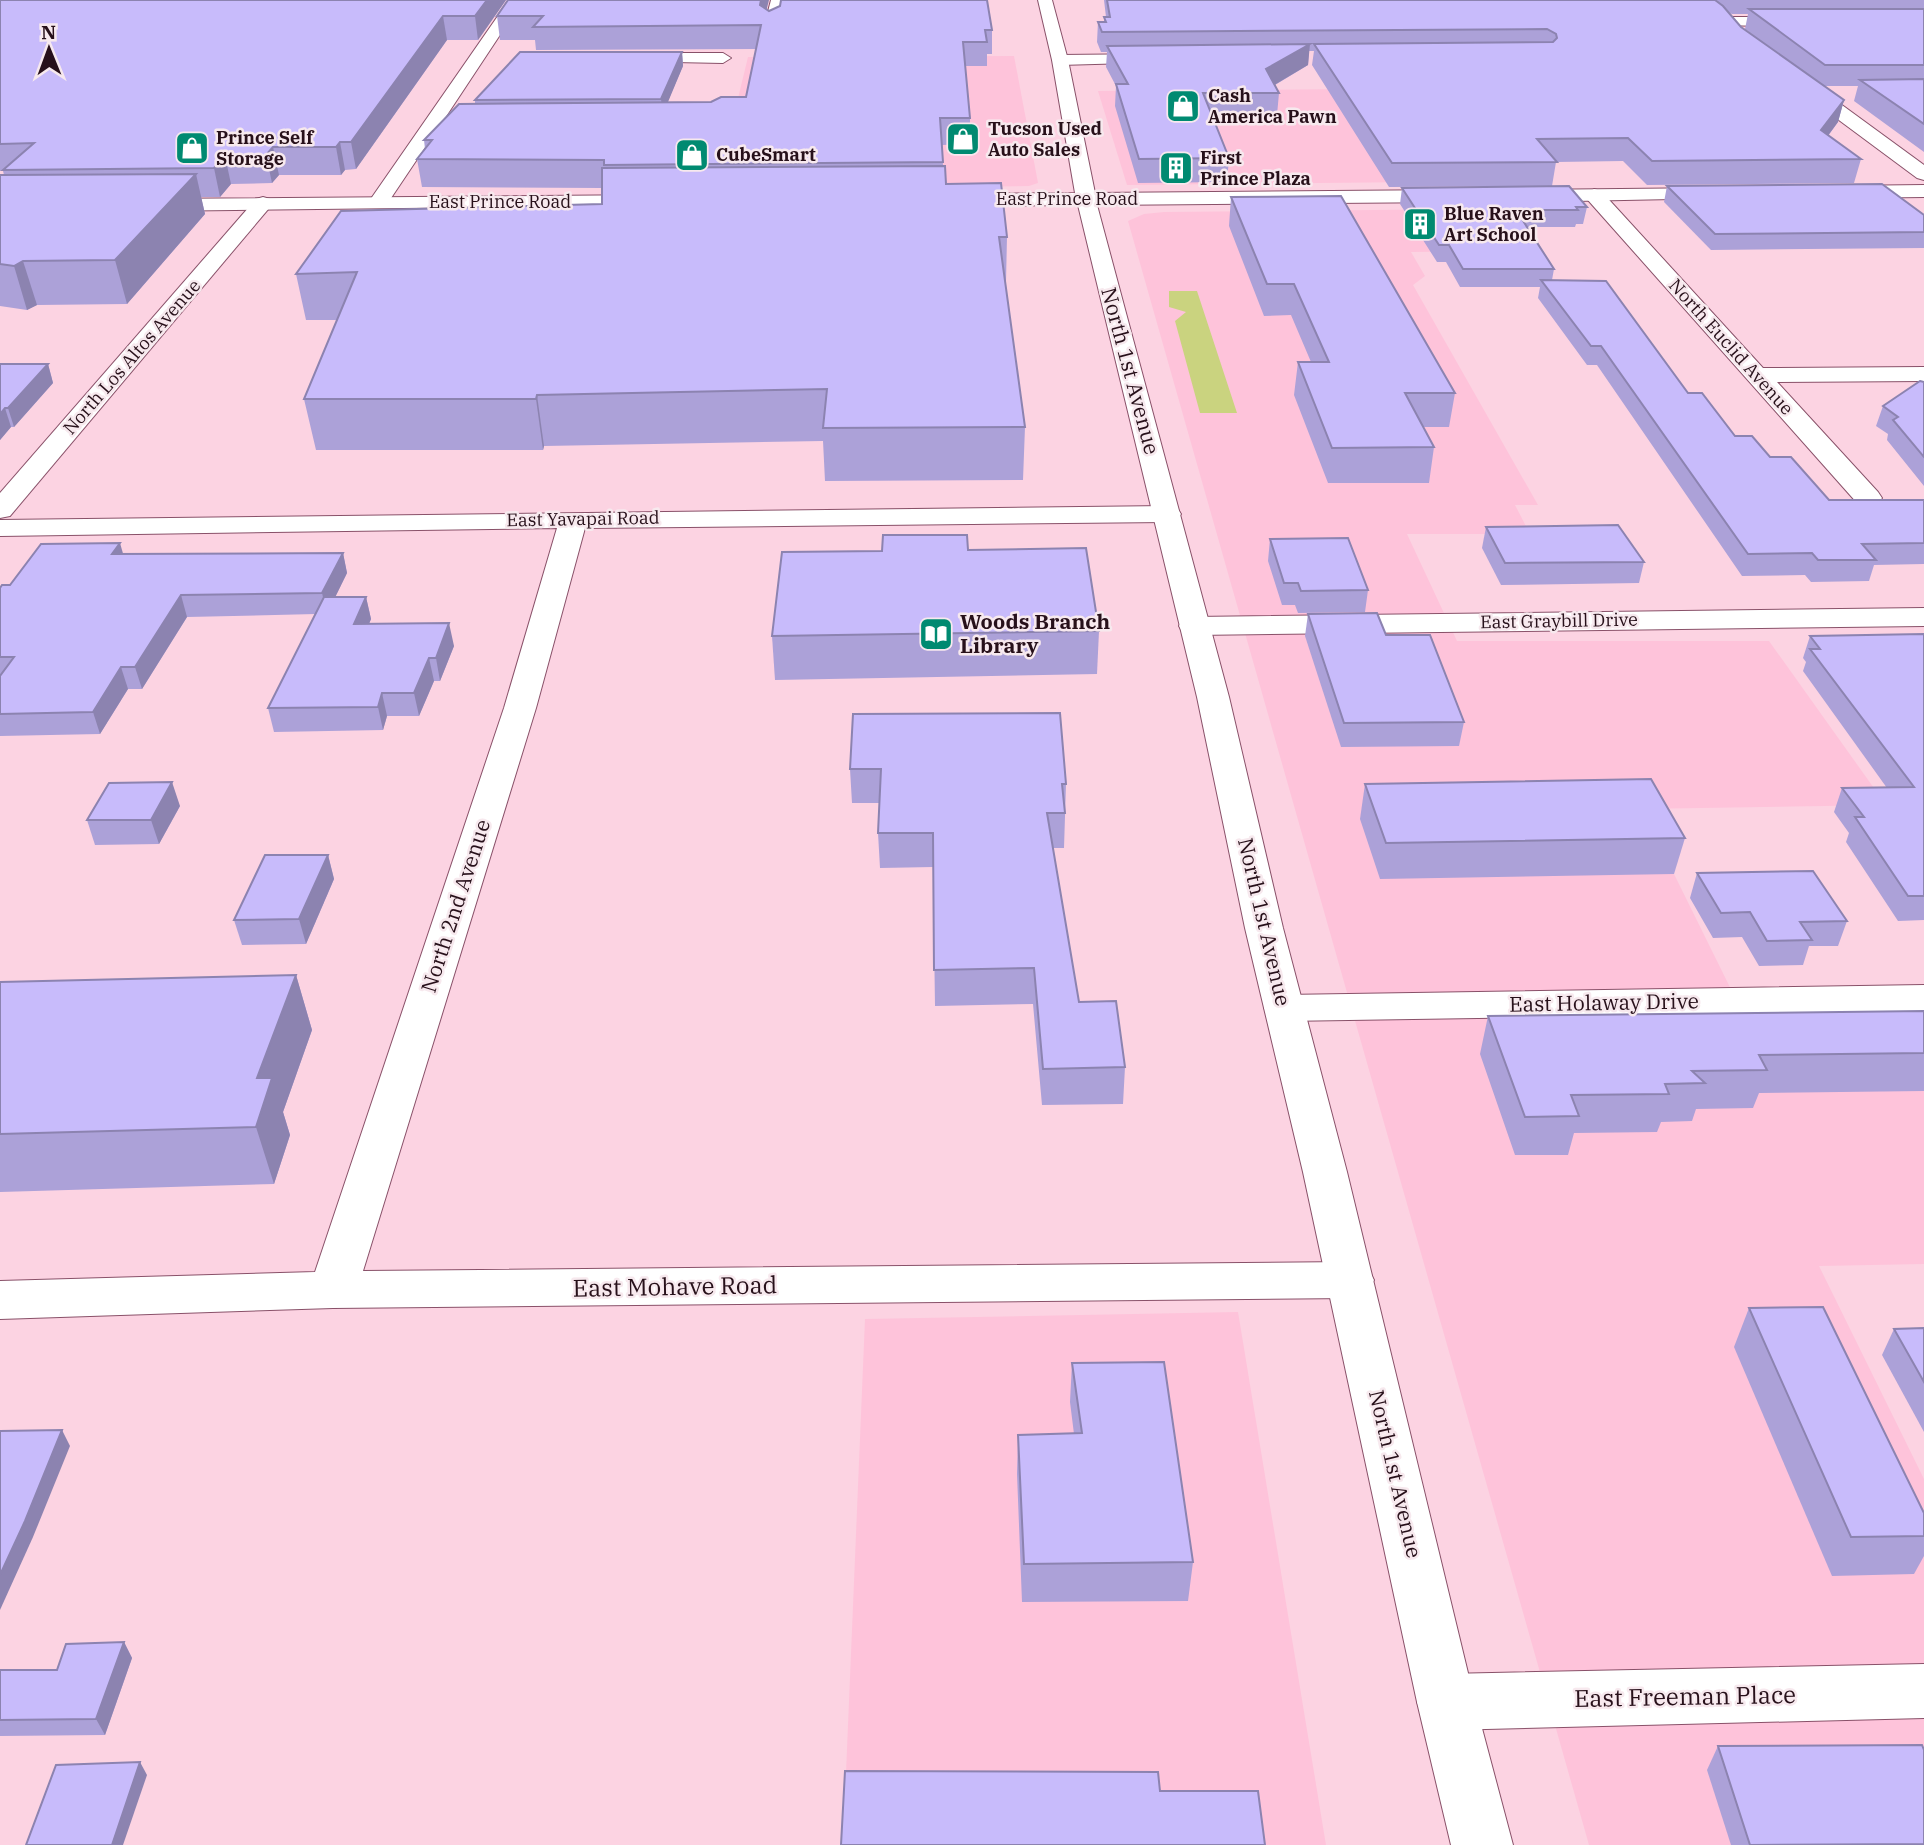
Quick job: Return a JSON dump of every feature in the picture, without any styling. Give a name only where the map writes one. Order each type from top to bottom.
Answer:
[{"type":"street","points":[[377,203],[433,123],[485,58],[516,0]]},
{"type":"street","points":[[772,27],[778,0]]},
{"type":"street","name":"North 1st Avenue","points":[[1045,0],[1060,60],[1086,199],[1194,626],[1350,1280],[1446,1703],[1482,1845]]},
{"type":"street","points":[[1744,42],[1722,18],[1819,21]]},
{"type":"street","points":[[614,58],[723,58]]},
{"type":"street","points":[[1060,60],[1176,59]]},
{"type":"street","points":[[1784,71],[1924,174]]},
{"type":"street","points":[[1815,94],[1842,93]]},
{"type":"street","points":[[433,123],[517,122]]},
{"type":"street","points":[[1817,192],[1924,191]]},
{"type":"street","points":[[1499,196],[1738,194]]},
{"type":"street","name":"North Euclid Avenue","points":[[1594,195],[1868,498]]},
{"type":"street","name":"East Prince Road","points":[[925,200],[1472,196]]},
{"type":"street","name":"East Prince Road","points":[[126,205],[676,201]]},
{"type":"street","name":"North Los Altos Avenue","points":[[0,510],[263,203]]},
{"type":"street","points":[[1757,375],[1924,374]]},
{"type":"street","name":"East Yavapai Road","points":[[0,528],[1167,514]]},
{"type":"street","name":"North 2nd Avenue","points":[[334,1290],[520,708],[573,520]]},
{"type":"street","name":"East Graybill Drive","points":[[1194,626],[1924,617]]},
{"type":"street","name":"East Holaway Drive","points":[[1284,1008],[1924,998]]},
{"type":"street","name":"East Mohave Road","points":[[0,1300],[334,1290],[1350,1280]]},
{"type":"street","name":"East Freeman Place","points":[[1446,1703],[1924,1691]]},
{"type":"shaded area","points":[[1014,56],[1038,183],[1029,186],[943,187],[732,123],[748,57]]},
{"type":"shaded area","points":[[1353,89],[1419,182],[1127,185],[1098,91]]},
{"type":"shaded area","points":[[1479,209],[1511,251],[1411,252],[1425,276],[1413,285],[1538,505],[1515,505],[1530,534],[1407,534],[1457,641],[1769,641],[1886,805],[1638,809],[1674,874],[1758,1044],[1924,1041],[1924,1264],[1819,1266],[1924,1479],[1924,1845],[1589,1845],[1128,221],[1144,214],[1164,212]]},
{"type":"shaded area","points":[[1238,1312],[1326,1845],[843,1845],[865,1319]]},
{"type":"green space","points":[[1169,291],[1197,291],[1237,413],[1200,413],[1175,321],[1186,312],[1169,307]]},
{"type":"building","points":[[0,0],[487,0],[475,16],[443,16],[351,142],[340,142],[336,147],[273,147],[266,155],[225,156],[214,168],[3,170],[34,143],[0,144]]},
{"type":"building","points":[[508,0],[761,0],[760,5],[769,11],[780,6],[781,0],[987,0],[992,30],[985,30],[987,42],[963,42],[970,118],[940,118],[943,162],[604,165],[604,160],[417,159],[432,140],[424,140],[459,104],[711,102],[721,97],[746,97],[761,25],[533,27],[543,16],[497,16]]},
{"type":"building","points":[[1107,0],[1715,0],[1741,27],[1844,100],[1821,130],[1861,159],[1652,161],[1628,138],[1537,139],[1557,162],[1392,163],[1314,44],[1553,42],[1557,38],[1556,34],[1547,29],[1102,32],[1098,22],[1106,22],[1104,17],[1110,17]]},
{"type":"building","points":[[1749,9],[1924,9],[1924,65],[1825,65]]},
{"type":"building","points":[[1310,44],[1266,69],[1279,93],[1203,93],[1229,158],[1139,159],[1116,84],[1128,84],[1107,46]]},
{"type":"building","points":[[520,52],[682,52],[661,99],[475,100]]},
{"type":"building","points":[[1924,79],[1924,124],[1860,80]]},
{"type":"building","points":[[945,166],[946,184],[1001,183],[1007,237],[999,237],[1025,427],[823,428],[827,389],[537,395],[536,399],[304,399],[357,272],[296,274],[341,211],[602,204],[602,168]]},
{"type":"building","points":[[196,174],[115,260],[23,261],[14,266],[0,264],[0,175]]},
{"type":"building","points":[[1882,184],[1924,215],[1924,232],[1715,234],[1667,186]]},
{"type":"building","points":[[1569,186],[1587,207],[1576,207],[1578,210],[1516,210],[1554,269],[1463,269],[1449,245],[1439,245],[1402,188]]},
{"type":"building","points":[[1341,196],[1455,393],[1405,393],[1434,447],[1332,448],[1298,362],[1329,362],[1294,284],[1267,284],[1231,197]]},
{"type":"building","points":[[1541,280],[1606,281],[1688,393],[1702,393],[1735,436],[1752,436],[1770,457],[1791,457],[1829,500],[1924,500],[1924,543],[1862,544],[1876,560],[1818,560],[1812,553],[1748,554],[1601,346],[1591,346]]},
{"type":"building","points":[[0,364],[48,364],[0,414]]},
{"type":"building","points":[[1920,381],[1924,382],[1924,457],[1893,420],[1898,417],[1883,406]]},
{"type":"building","points":[[1618,525],[1644,562],[1505,563],[1486,527]]},
{"type":"building","points":[[883,535],[967,535],[968,550],[1086,548],[1099,631],[772,636],[782,552],[882,551]]},
{"type":"building","points":[[1348,538],[1368,590],[1301,591],[1298,583],[1284,583],[1270,539]]},
{"type":"building","points":[[120,543],[112,554],[343,553],[322,593],[181,595],[135,667],[121,667],[93,712],[0,714],[0,676],[14,657],[0,657],[2,585],[10,585],[41,544]]},
{"type":"building","points":[[324,597],[366,597],[354,624],[449,623],[436,658],[429,658],[414,693],[382,693],[378,707],[268,708]]},
{"type":"building","points":[[1377,613],[1386,635],[1430,635],[1464,722],[1344,723],[1308,614]]},
{"type":"building","points":[[1924,634],[1924,896],[1908,896],[1855,817],[1864,817],[1842,788],[1914,787],[1810,649],[1820,649],[1810,636]]},
{"type":"building","points":[[1060,713],[1066,784],[1062,784],[1065,813],[1047,813],[1079,1002],[1116,1001],[1125,1067],[1043,1069],[1034,968],[934,970],[933,833],[878,833],[881,769],[850,769],[853,714]]},
{"type":"building","points":[[1651,779],[1685,838],[1386,843],[1365,784]]},
{"type":"building","points":[[172,782],[151,820],[87,820],[109,783]]},
{"type":"building","points":[[265,855],[328,855],[299,919],[234,920]]},
{"type":"building","points":[[1813,871],[1847,921],[1800,922],[1812,940],[1767,941],[1750,912],[1721,913],[1697,873]]},
{"type":"building","points":[[296,975],[257,1078],[272,1078],[256,1127],[0,1134],[0,982]]},
{"type":"building","points":[[1924,1011],[1924,1053],[1759,1055],[1767,1070],[1692,1071],[1705,1083],[1665,1084],[1669,1094],[1571,1095],[1579,1116],[1525,1117],[1488,1016]]},
{"type":"building","points":[[1823,1307],[1924,1513],[1924,1536],[1851,1537],[1749,1308]]},
{"type":"building","points":[[1924,1328],[1924,1382],[1894,1329]]},
{"type":"building","points":[[1164,1362],[1193,1562],[1024,1564],[1018,1435],[1082,1433],[1072,1363]]},
{"type":"building","points":[[62,1430],[25,1521],[0,1575],[0,1431]]},
{"type":"building","points":[[124,1642],[96,1719],[0,1720],[0,1670],[57,1670],[66,1644]]},
{"type":"building","points":[[1922,1745],[1924,1844],[1750,1845],[1718,1746]]},
{"type":"building","points":[[140,1762],[112,1845],[26,1845],[56,1765]]},
{"type":"building","points":[[845,1771],[1158,1772],[1160,1791],[1258,1791],[1265,1845],[841,1845]]},
{"type":"place","name":"Cash America Pawn","points":[[1183,106]]},
{"type":"place","name":"Tucson Used Auto Sales","points":[[963,139]]},
{"type":"place","name":"Prince Self Storage","points":[[192,148]]},
{"type":"place","name":"CubeSmart","points":[[692,155]]},
{"type":"place","name":"First Prince Plaza","points":[[1176,168]]},
{"type":"place","name":"Blue Raven Art School","points":[[1420,224]]},
{"type":"place","name":"Woods Branch Library","points":[[936,634]]}]
